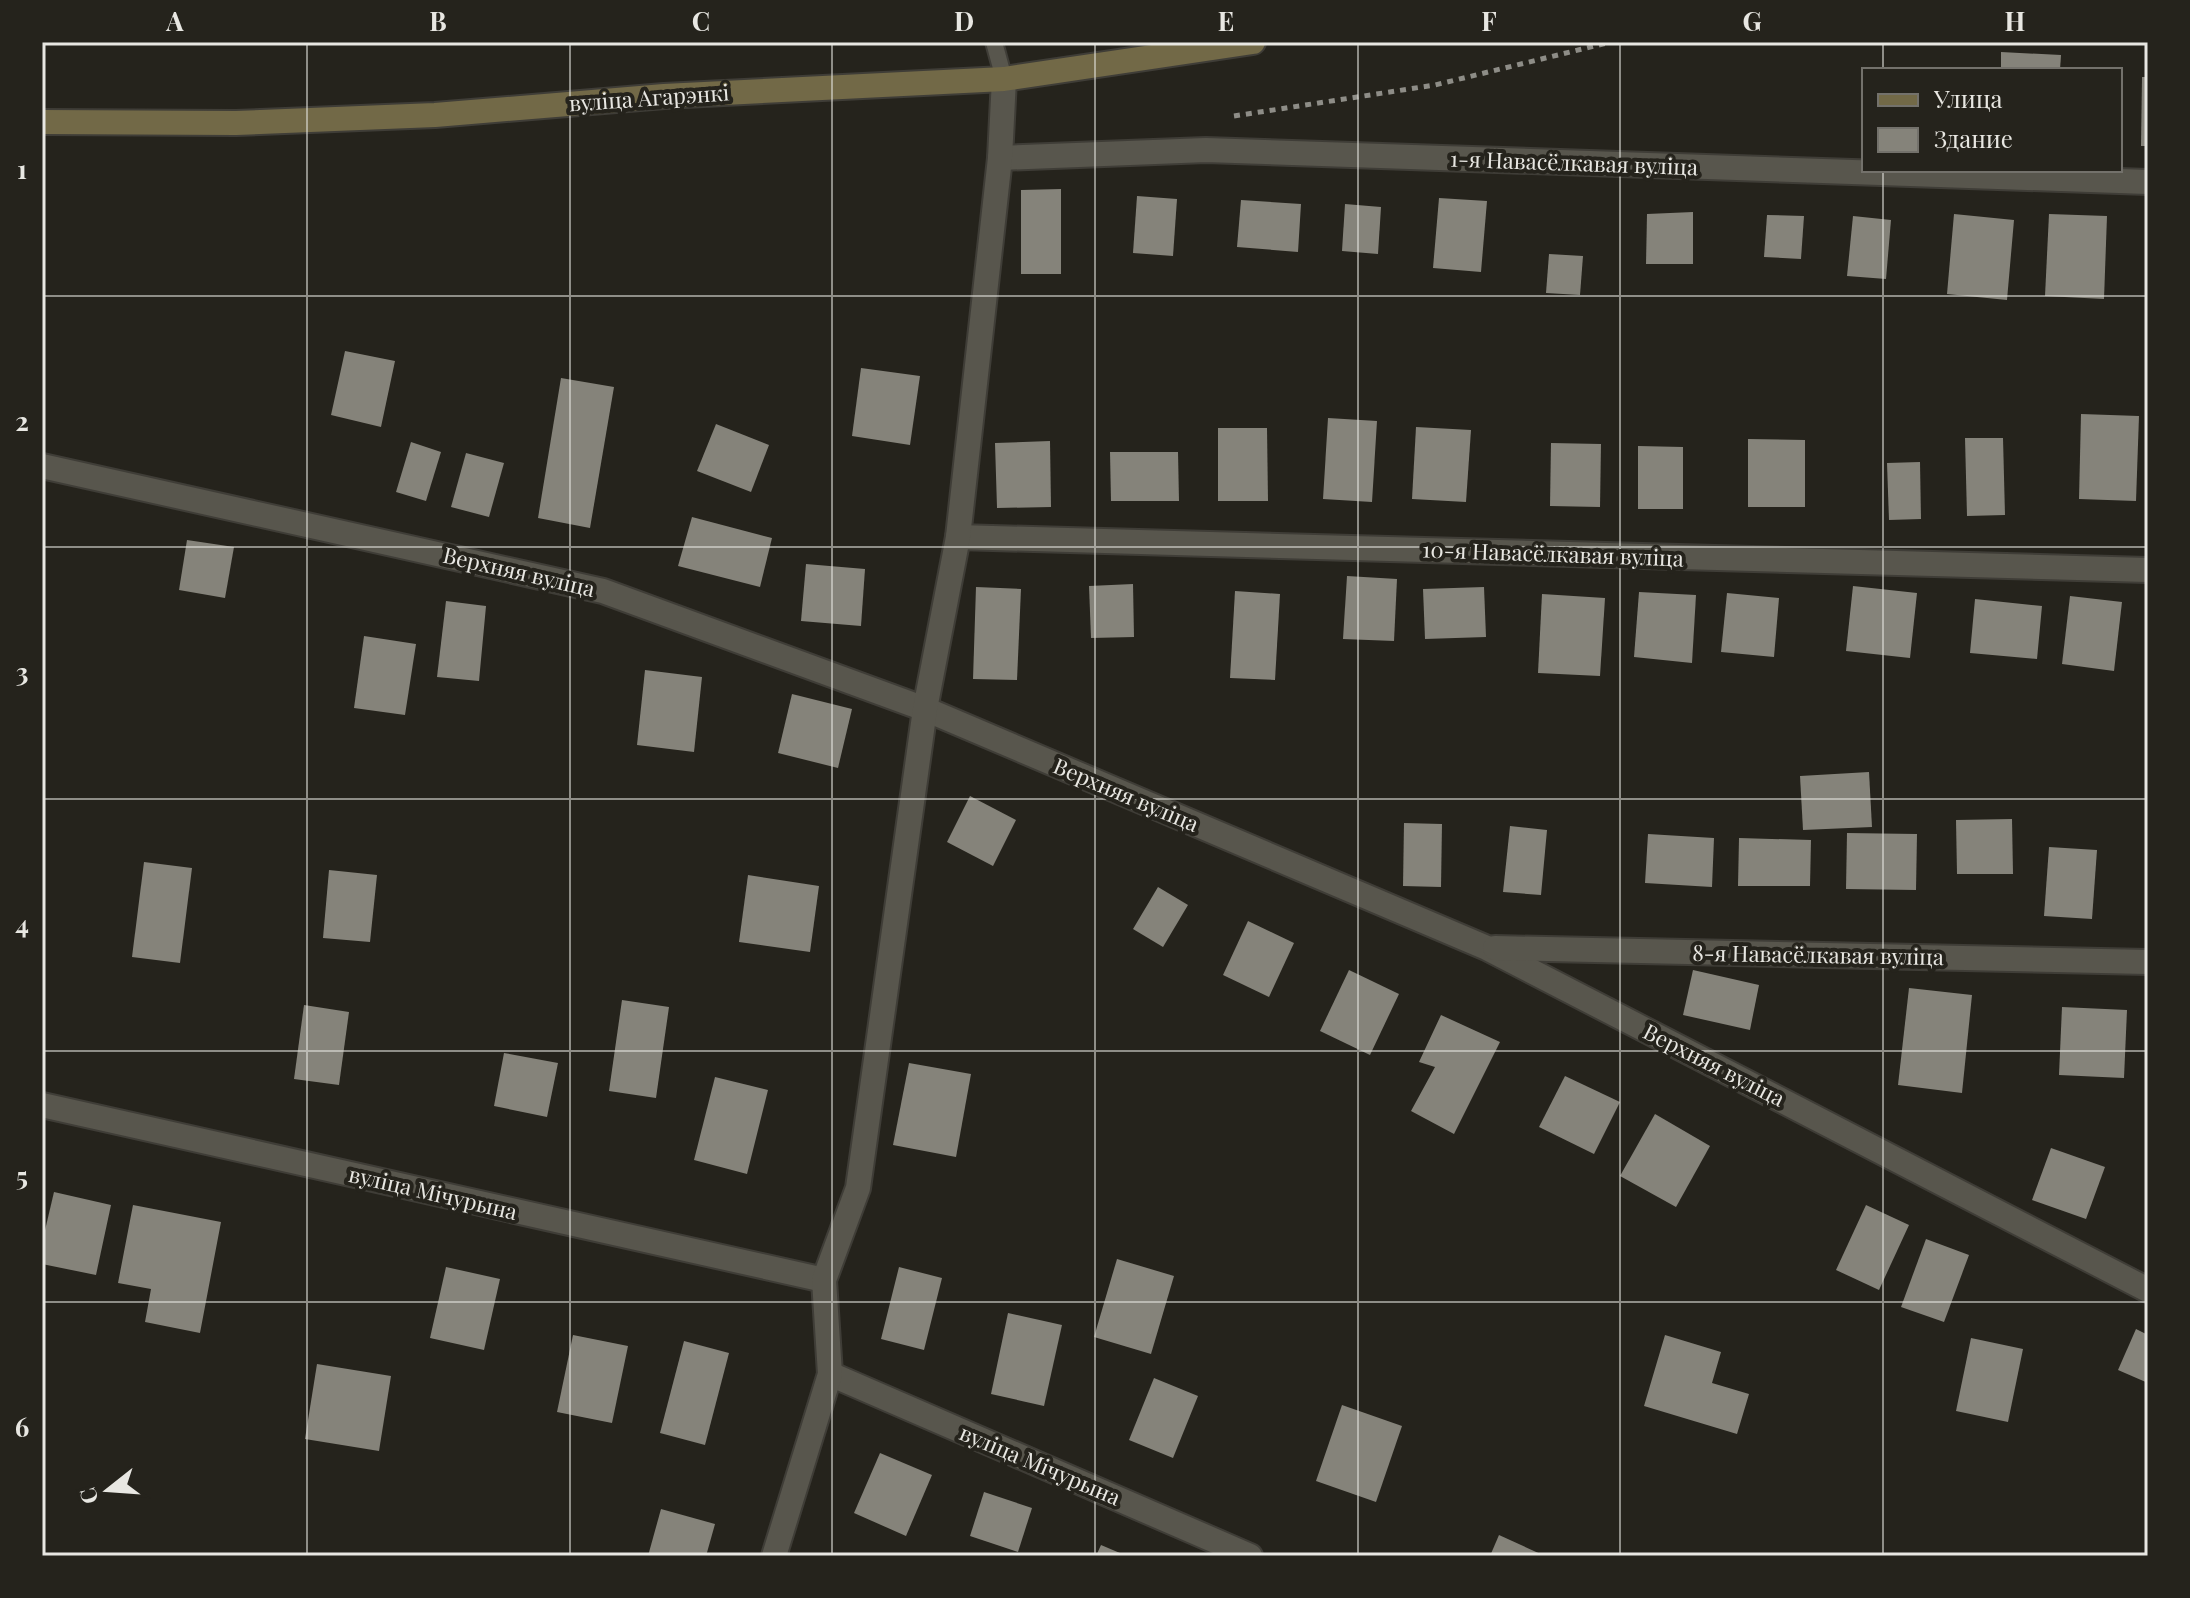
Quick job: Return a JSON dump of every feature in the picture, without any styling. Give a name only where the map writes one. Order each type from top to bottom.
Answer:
[{"type":"main road","name":"вуліца Агарэнкі","points":[[42,122],[236,123],[435,115],[664,96],[1004,79],[1253,42]]},
{"type":"street","points":[[774,1556],[830,1374],[824,1280],[858,1188],[925,709],[958,537],[1000,158],[1004,79]]},
{"type":"street","name":"1-я Навасёлкавая вуліца","points":[[1000,158],[1206,150],[2148,182]]},
{"type":"street","name":"Верхняя вуліца","points":[[42,466],[603,591],[925,709],[1487,948],[2148,1290]]},
{"type":"street","name":"10-я Навасёлкавая вуліца","points":[[958,537],[2148,570]]},
{"type":"street","name":"8-я Навасёлкавая вуліца","points":[[1487,948],[2148,962]]},
{"type":"street","name":"вуліца Мічурына","points":[[42,1105],[824,1280]]},
{"type":"street","name":"вуліца Мічурына","points":[[830,1374],[1250,1556]]},
{"type":"lane","points":[[994,42],[1004,79]]},
{"type":"path","points":[[1223,118],[1435,85],[1611,42]]},
{"type":"building","points":[[2001,52],[2061,55],[2060,68],[2001,68]]},
{"type":"building","points":[[2142,77],[2148,77],[2148,146],[2141,146]]},
{"type":"building","points":[[1061,189],[1061,274],[1021,274],[1021,190]]},
{"type":"building","points":[[1137,196],[1177,199],[1173,256],[1133,253]]},
{"type":"building","points":[[1439,198],[1487,201],[1481,272],[1433,268]]},
{"type":"building","points":[[1241,200],[1301,204],[1298,252],[1237,247]]},
{"type":"building","points":[[1345,204],[1381,207],[1378,254],[1342,251]]},
{"type":"building","points":[[1693,212],[1693,264],[1646,264],[1647,214]]},
{"type":"building","points":[[1954,214],[2014,220],[2007,300],[1947,294]]},
{"type":"building","points":[[2049,214],[2107,216],[2104,299],[2045,296]]},
{"type":"building","points":[[1767,215],[1804,216],[1801,259],[1764,257]]},
{"type":"building","points":[[1853,216],[1891,220],[1886,279],[1847,276]]},
{"type":"building","points":[[1549,254],[1583,256],[1580,295],[1546,293]]},
{"type":"building","points":[[345,351],[395,361],[381,427],[331,415]]},
{"type":"building","points":[[861,368],[920,376],[910,445],[852,436]]},
{"type":"building","points":[[561,378],[614,387],[590,528],[538,518]]},
{"type":"building","points":[[2081,414],[2139,416],[2136,501],[2079,499]]},
{"type":"building","points":[[1328,418],[1377,421],[1372,502],[1323,499]]},
{"type":"building","points":[[716,424],[769,445],[751,492],[697,471]]},
{"type":"building","points":[[1416,427],[1471,430],[1466,502],[1412,499]]},
{"type":"building","points":[[1218,428],[1267,428],[1268,501],[1218,501]]},
{"type":"building","points":[[1965,438],[2003,438],[2005,515],[1967,516]]},
{"type":"building","points":[[1748,439],[1805,440],[1805,507],[1748,507]]},
{"type":"building","points":[[1050,441],[1051,507],[997,508],[995,443]]},
{"type":"building","points":[[411,442],[441,452],[426,501],[396,492]]},
{"type":"building","points":[[1551,443],[1601,444],[1600,507],[1550,506]]},
{"type":"building","points":[[1638,446],[1683,447],[1683,509],[1638,509]]},
{"type":"building","points":[[1110,452],[1178,452],[1179,501],[1111,501]]},
{"type":"building","points":[[466,453],[504,463],[489,517],[451,507]]},
{"type":"building","points":[[1920,462],[1921,519],[1889,520],[1887,463]]},
{"type":"building","points":[[692,517],[772,538],[760,587],[678,566]]},
{"type":"building","points":[[187,540],[234,547],[225,598],[179,590]]},
{"type":"building","points":[[806,564],[865,569],[861,626],[801,621]]},
{"type":"building","points":[[1347,576],[1397,579],[1394,641],[1343,639]]},
{"type":"building","points":[[1133,584],[1134,637],[1091,638],[1089,586]]},
{"type":"building","points":[[1853,586],[1917,593],[1910,658],[1846,651]]},
{"type":"building","points":[[976,587],[1021,589],[1017,680],[973,679]]},
{"type":"building","points":[[1484,587],[1486,637],[1425,639],[1423,589]]},
{"type":"building","points":[[1235,591],[1280,594],[1275,680],[1230,678]]},
{"type":"building","points":[[1639,592],[1696,595],[1692,663],[1634,657]]},
{"type":"building","points":[[1727,593],[1779,598],[1774,657],[1721,652]]},
{"type":"building","points":[[1542,594],[1605,598],[1600,676],[1538,673]]},
{"type":"building","points":[[2070,596],[2122,602],[2114,671],[2062,664]]},
{"type":"building","points":[[1975,599],[2042,606],[2037,659],[1970,653]]},
{"type":"building","points":[[446,601],[486,606],[479,681],[437,677]]},
{"type":"building","points":[[364,636],[416,644],[405,715],[354,708]]},
{"type":"building","points":[[645,670],[702,677],[694,752],[637,745]]},
{"type":"building","points":[[792,694],[852,709],[838,768],[778,753]]},
{"type":"building","points":[[1869,772],[1872,827],[1803,830],[1800,776]]},
{"type":"building","points":[[970,796],[1016,820],[993,866],[947,842]]},
{"type":"building","points":[[2012,819],[2013,874],[1957,874],[1956,820]]},
{"type":"building","points":[[1404,823],[1442,824],[1441,887],[1403,886]]},
{"type":"building","points":[[1510,826],[1547,830],[1541,895],[1503,892]]},
{"type":"building","points":[[1847,833],[1917,834],[1916,890],[1846,889]]},
{"type":"building","points":[[1648,834],[1714,838],[1712,887],[1645,883]]},
{"type":"building","points":[[1739,838],[1811,840],[1810,886],[1738,886]]},
{"type":"building","points":[[2049,847],[2097,850],[2092,919],[2044,916]]},
{"type":"building","points":[[144,862],[192,868],[180,963],[132,957]]},
{"type":"building","points":[[329,870],[377,875],[370,942],[323,938]]},
{"type":"building","points":[[748,875],[819,886],[810,952],[739,942]]},
{"type":"building","points":[[1158,887],[1188,905],[1163,947],[1133,929]]},
{"type":"building","points":[[1248,921],[1294,943],[1269,997],[1223,975]]},
{"type":"building","points":[[1349,970],[1399,994],[1370,1055],[1320,1031]]},
{"type":"building","points":[[1693,970],[1759,985],[1750,1030],[1683,1015]]},
{"type":"building","points":[[1909,988],[1972,995],[1962,1093],[1898,1085]]},
{"type":"building","points":[[622,1000],[669,1007],[656,1098],[609,1091]]},
{"type":"building","points":[[304,1005],[349,1012],[339,1085],[294,1079]]},
{"type":"building","points":[[2062,1007],[2127,1010],[2124,1078],[2059,1075]]},
{"type":"building","points":[[1441,1015],[1500,1042],[1454,1134],[1411,1111],[1435,1067],[1419,1062]]},
{"type":"building","points":[[504,1053],[558,1063],[547,1117],[494,1106]]},
{"type":"building","points":[[909,1063],[971,1074],[956,1157],[893,1145]]},
{"type":"building","points":[[1565,1076],[1620,1102],[1594,1154],[1539,1127]]},
{"type":"building","points":[[715,1077],[768,1090],[747,1174],[694,1160]]},
{"type":"building","points":[[1655,1114],[1710,1146],[1676,1207],[1620,1176]]},
{"type":"building","points":[[2051,1148],[2105,1167],[2086,1219],[2032,1200]]},
{"type":"building","points":[[54,1192],[111,1205],[96,1275],[42,1264],[42,1243]]},
{"type":"building","points":[[133,1205],[221,1222],[200,1333],[145,1322],[151,1289],[118,1283]]},
{"type":"building","points":[[1866,1205],[1909,1225],[1879,1290],[1836,1270]]},
{"type":"building","points":[[1926,1239],[1969,1255],[1944,1322],[1901,1307]]},
{"type":"building","points":[[1117,1259],[1174,1276],[1151,1354],[1094,1337]]},
{"type":"building","points":[[446,1267],[500,1279],[484,1350],[430,1338]]},
{"type":"building","points":[[899,1267],[942,1278],[924,1350],[881,1339]]},
{"type":"building","points":[[1008,1313],[1062,1325],[1044,1406],[991,1394]]},
{"type":"building","points":[[2136,1329],[2148,1335],[2148,1383],[2118,1370]]},
{"type":"building","points":[[573,1335],[628,1346],[612,1423],[557,1412]]},
{"type":"building","points":[[1665,1335],[1721,1352],[1712,1383],[1749,1394],[1737,1434],[1644,1406]]},
{"type":"building","points":[[1971,1338],[2023,1349],[2008,1422],[1956,1411]]},
{"type":"building","points":[[684,1341],[729,1353],[705,1445],[660,1433]]},
{"type":"building","points":[[317,1364],[391,1376],[379,1451],[305,1439]]},
{"type":"building","points":[[1154,1378],[1198,1396],[1173,1458],[1129,1440]]},
{"type":"building","points":[[1342,1405],[1402,1426],[1376,1502],[1316,1481]]},
{"type":"building","points":[[880,1453],[932,1475],[906,1536],[854,1513]]},
{"type":"building","points":[[984,1492],[1032,1508],[1018,1552],[970,1536]]},
{"type":"building","points":[[661,1509],[715,1524],[706,1556],[648,1556]]},
{"type":"building","points":[[1499,1535],[1545,1556],[1490,1556]]},
{"type":"building","points":[[1101,1545],[1127,1556],[1096,1556]]}]
